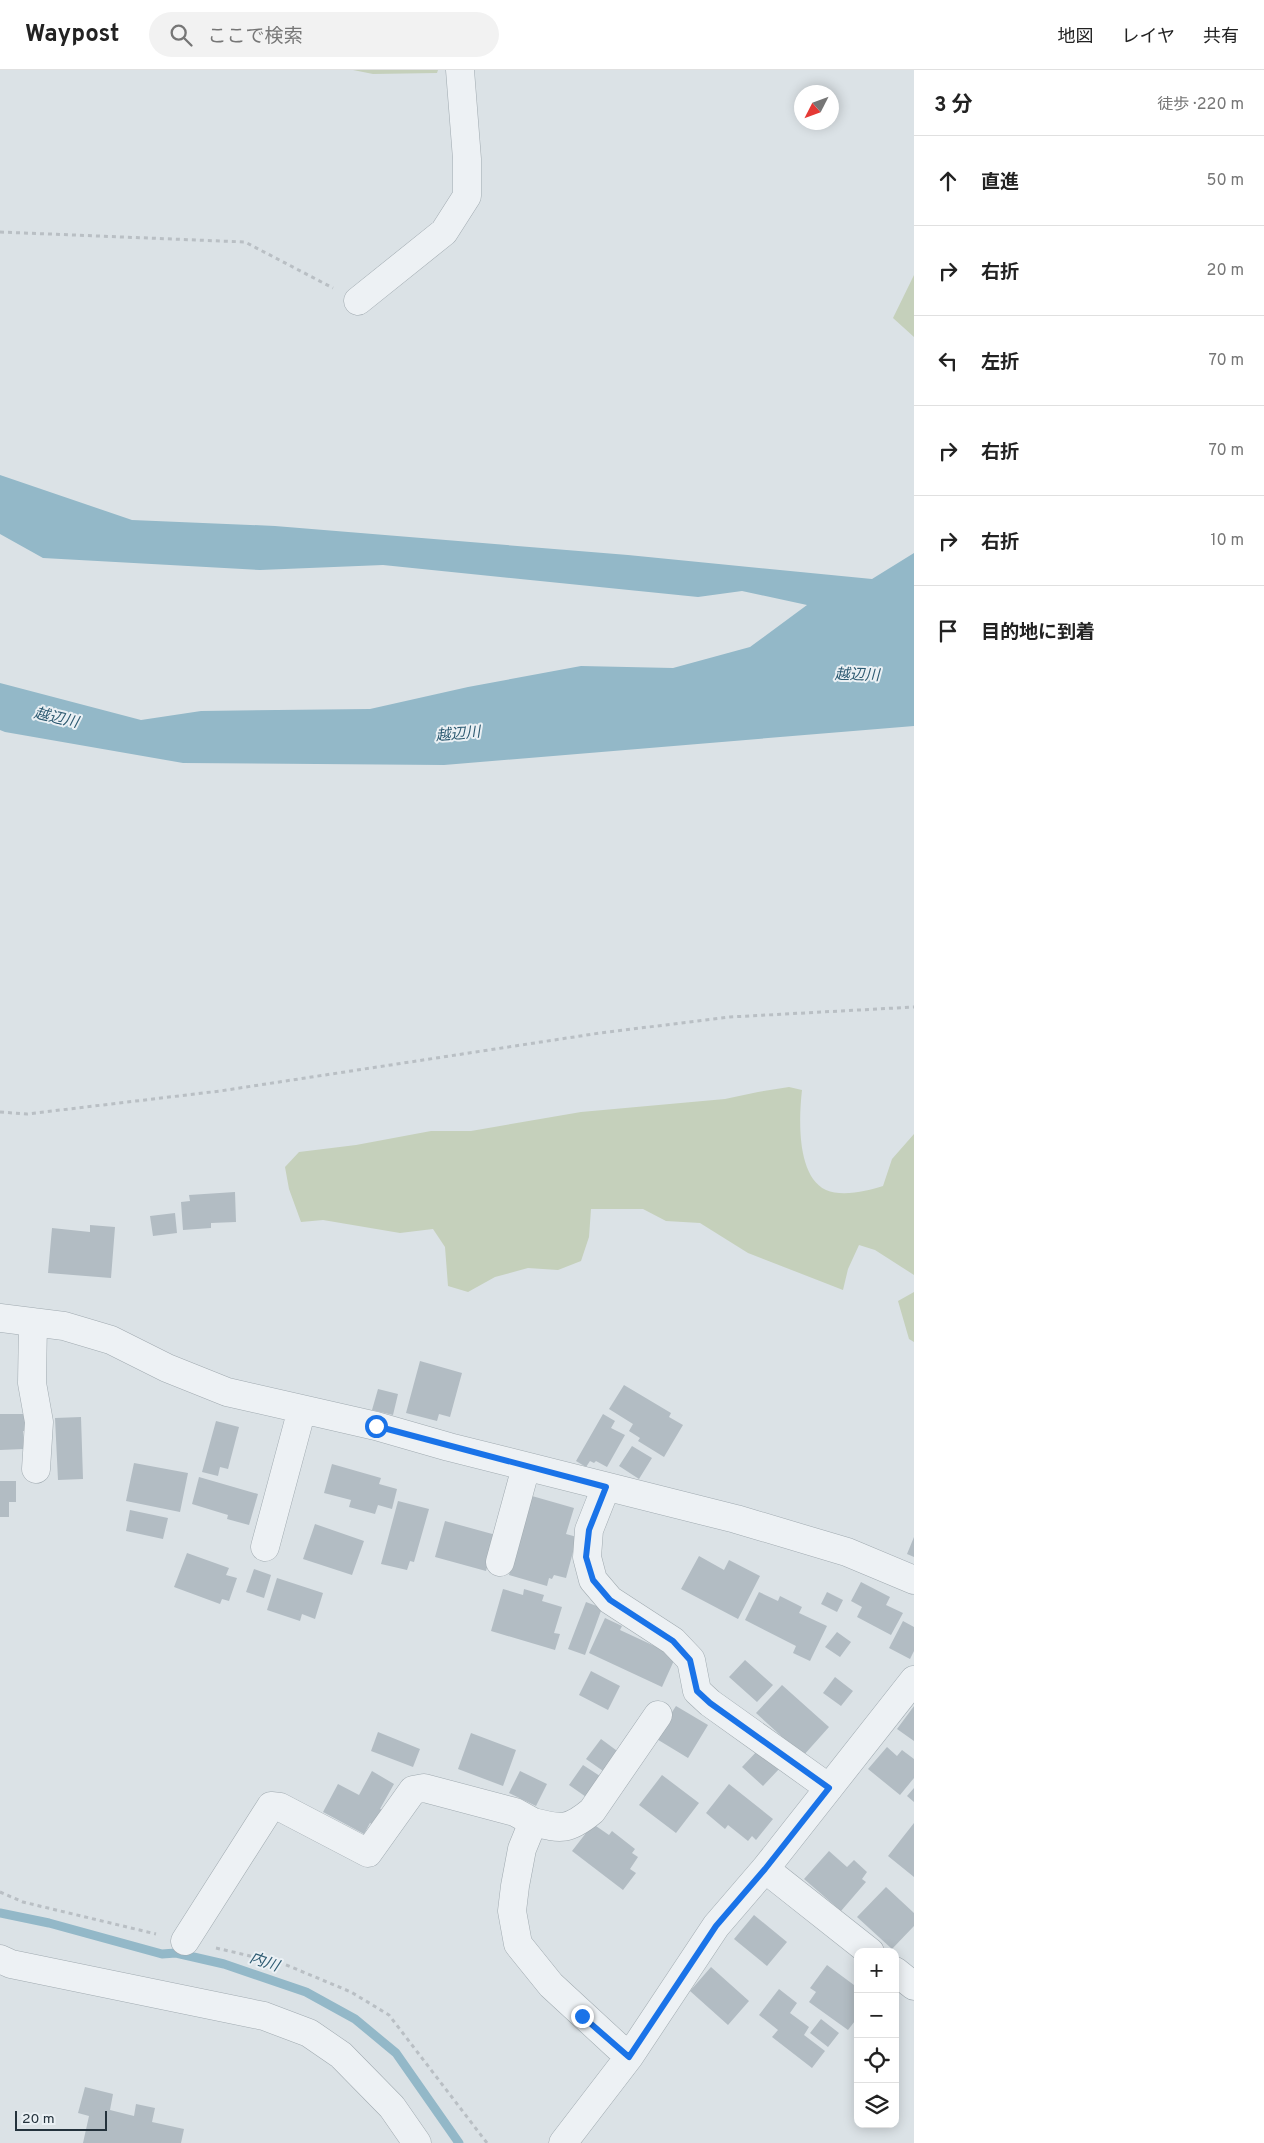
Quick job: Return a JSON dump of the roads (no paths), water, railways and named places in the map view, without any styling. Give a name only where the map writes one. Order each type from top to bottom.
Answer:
[{"type":"street","points":[[358,301],[444,232],[467,196],[467,159],[460,70]]},
{"type":"street","points":[[0,1318],[64,1326],[111,1340],[167,1368],[226,1392],[376,1426],[526,1467],[736,1519],[847,1552],[914,1580]]},
{"type":"street","points":[[33,1322],[32,1383],[39,1422],[36,1469]]},
{"type":"street","points":[[265,1546],[302,1409]]},
{"type":"street","points":[[500,1562],[526,1467]]},
{"type":"street","points":[[606,1487],[589,1530],[586,1557],[593,1580],[610,1600],[673,1641],[690,1660],[697,1691],[710,1703],[829,1788]]},
{"type":"street","points":[[563,2143],[629,2057],[716,1926],[765,1869],[914,1680]]},
{"type":"street","points":[[185,1941],[271,1806],[280,1807],[368,1853],[413,1790],[424,1788],[515,1812],[533,1822],[560,1828],[579,1822],[592,1811],[658,1715]]},
{"type":"street","points":[[533,1822],[522,1849],[515,1886],[512,1912],[518,1944],[551,1985],[629,2057]]},
{"type":"street","points":[[765,1869],[865,1948]]},
{"type":"street","points":[[0,1959],[11,1964],[264,2016],[309,2033],[341,2055],[392,2107],[417,2143]]},
{"type":"street","points":[[899,1975],[914,1986]]},
{"type":"water","name":"越辺川","points":[[0,475],[132,520],[275,526],[628,555],[872,579],[914,553],[914,726],[444,765],[183,763],[5,732],[0,730],[0,683],[141,720],[201,711],[370,709],[468,687],[581,666],[673,668],[750,647],[807,605],[742,591],[698,597],[383,565],[260,570],[43,558],[0,534]]},
{"type":"waterway","name":"内川","points":[[0,1913],[49,1923],[162,1954],[176,1953],[224,1964],[306,1992],[355,2019],[396,2053],[459,2143]]}]
